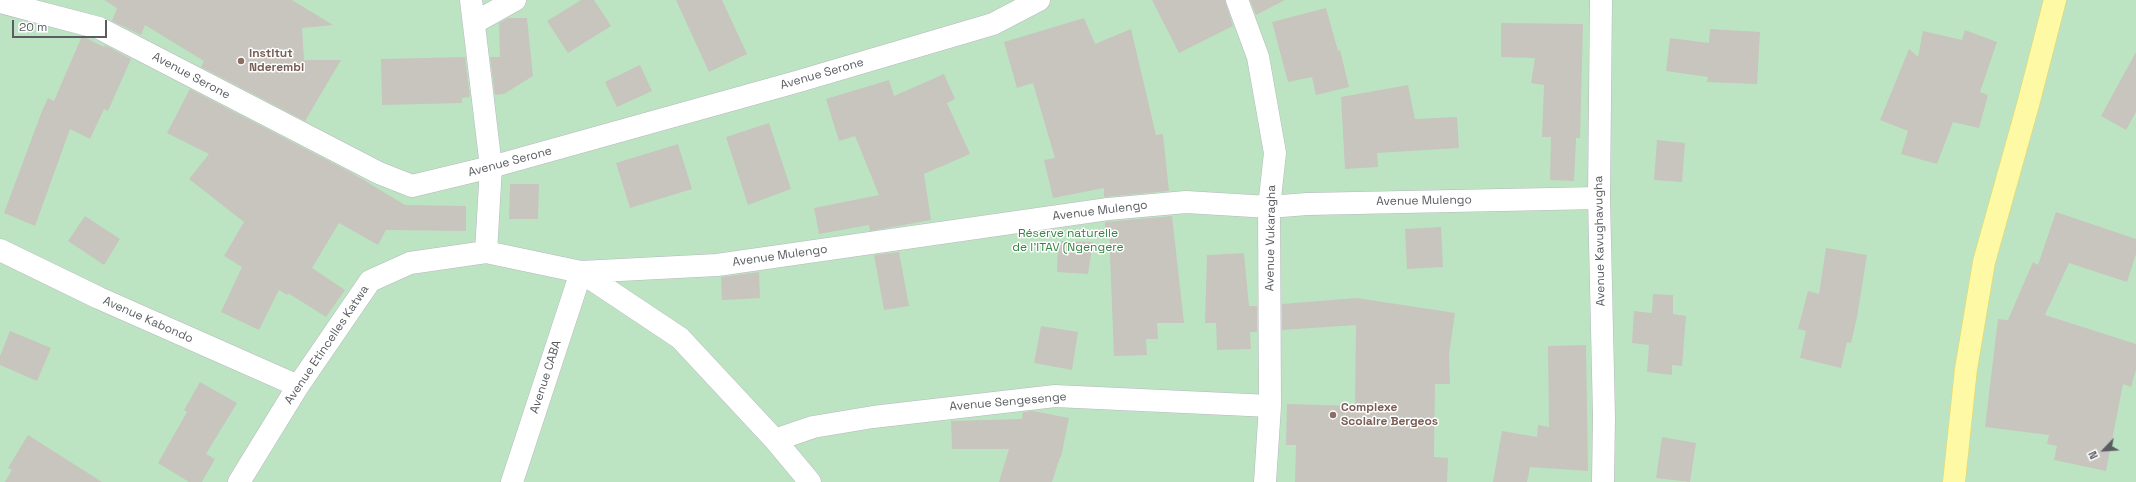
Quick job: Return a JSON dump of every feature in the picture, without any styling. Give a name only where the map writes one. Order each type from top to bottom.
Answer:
[{"type":"main road","points":[[1954,482],[1966,369],[1984,262],[2029,101],[2054,0]]},
{"type":"street","points":[[471,0],[491,168],[486,252],[581,272],[680,338],[774,440],[810,482]]},
{"type":"street","points":[[474,23],[515,0]]},
{"type":"street","name":"Avenue Serone","points":[[0,2],[100,28],[379,173],[412,186],[491,168],[796,82],[993,24],[1039,0]]},
{"type":"street","name":"Avenue Vukaragha","points":[[1238,0],[1258,57],[1275,153],[1269,207],[1270,406],[1265,482]]},
{"type":"street","name":"Avenue Kavughavugha","points":[[1601,0],[1599,198],[1604,416],[1603,482]]},
{"type":"street","name":"Avenue Mulengo","points":[[581,272],[717,265],[1116,208],[1186,202],[1269,207],[1307,204],[1599,198]]},
{"type":"street","name":"Avenue Kabondo","points":[[0,250],[99,298],[298,386]]},
{"type":"street","name":"Avenue Etincelles Katwa","points":[[240,482],[298,386],[370,281],[410,263],[486,252]]},
{"type":"street","name":"Avenue CABA","points":[[512,482],[581,272]]},
{"type":"street","name":"Avenue Sengesenge","points":[[774,440],[813,427],[873,417],[1055,396],[1270,406]]},
{"type":"green space","name":"Réserve naturelle de l'ITAV (Ngengere","points":[[0,0],[2136,0],[2136,482],[0,482]]},
{"type":"building","points":[[104,0],[292,0],[333,25],[302,28],[304,60],[341,60],[305,121],[201,67],[204,61],[145,25],[141,35],[112,21],[117,8]]},
{"type":"building","points":[[581,0],[594,0],[611,26],[568,53],[547,21]]},
{"type":"building","points":[[676,0],[722,0],[747,54],[709,72]]},
{"type":"building","points":[[1152,0],[1225,0],[1233,26],[1179,53]]},
{"type":"building","points":[[1250,0],[1285,0],[1256,15]]},
{"type":"building","points":[[1326,8],[1338,51],[1340,50],[1349,87],[1316,95],[1312,77],[1288,82],[1272,22]]},
{"type":"building","points":[[508,18],[527,18],[533,76],[504,94],[495,95],[490,57],[500,57],[499,23]]},
{"type":"building","points":[[1084,18],[1095,44],[1131,29],[1156,135],[1163,134],[1169,191],[1104,197],[1104,188],[1053,198],[1044,160],[1055,158],[1033,83],[1017,88],[1004,42]]},
{"type":"building","points":[[1501,23],[1583,24],[1580,138],[1576,138],[1574,181],[1550,180],[1551,137],[1542,137],[1544,85],[1531,83],[1535,58],[1501,57]]},
{"type":"building","points":[[1710,29],[1760,32],[1757,84],[1707,82],[1708,77],[1666,71],[1670,38],[1709,43]]},
{"type":"building","points":[[1965,30],[1997,42],[1980,92],[1988,95],[1979,128],[1953,122],[1937,164],[1901,154],[1908,131],[1880,120],[1909,49],[1918,57],[1923,31],[1962,40]]},
{"type":"building","points":[[82,36],[104,47],[105,45],[131,59],[108,111],[104,109],[90,139],[70,129],[35,226],[4,213],[42,111],[48,98],[54,101]]},
{"type":"building","points":[[2136,52],[2136,112],[2126,130],[2101,116]]},
{"type":"building","points":[[465,57],[470,97],[462,98],[462,103],[382,105],[381,59]]},
{"type":"building","points":[[640,65],[652,91],[617,107],[605,82]]},
{"type":"building","points":[[944,74],[955,99],[947,103],[970,154],[924,174],[931,220],[870,231],[869,225],[819,234],[814,208],[879,195],[855,136],[839,141],[826,99],[889,80],[894,96]]},
{"type":"building","points":[[1408,85],[1415,119],[1457,117],[1459,148],[1377,153],[1378,167],[1345,169],[1341,97]]},
{"type":"building","points":[[190,89],[352,173],[405,205],[466,206],[466,231],[386,230],[378,245],[339,223],[312,268],[345,290],[326,317],[288,293],[287,295],[279,290],[259,330],[221,312],[242,267],[224,256],[244,222],[189,179],[209,154],[167,133]]},
{"type":"building","points":[[769,123],[791,189],[748,205],[726,137]]},
{"type":"building","points":[[1657,140],[1685,143],[1682,182],[1654,180]]},
{"type":"building","points":[[678,144],[692,189],[630,208],[616,163]]},
{"type":"building","points":[[510,184],[539,184],[538,219],[509,219]]},
{"type":"building","points":[[2056,212],[2136,239],[2136,254],[2127,282],[2069,263],[2045,315],[2136,344],[2136,370],[2131,387],[2123,384],[2106,471],[2054,460],[2057,446],[2047,444],[2049,435],[1985,427],[1998,319],[2008,320],[2033,262],[2038,265]]},
{"type":"building","points":[[85,216],[120,239],[104,265],[68,241]]},
{"type":"building","points":[[1172,216],[1184,323],[1157,323],[1158,339],[1146,339],[1147,355],[1114,356],[1109,230],[1105,230],[1105,222]]},
{"type":"building","points":[[1441,227],[1443,267],[1407,269],[1405,229]]},
{"type":"building","points":[[1058,241],[1093,242],[1088,274],[1057,272]]},
{"type":"building","points":[[1826,248],[1867,255],[1857,317],[1851,343],[1847,342],[1841,368],[1800,358],[1806,331],[1798,329],[1808,291],[1819,294]]},
{"type":"building","points":[[899,252],[909,306],[884,310],[874,255]]},
{"type":"building","points":[[1244,253],[1249,306],[1257,306],[1257,332],[1250,332],[1251,349],[1217,350],[1216,323],[1205,323],[1207,255]]},
{"type":"building","points":[[759,272],[760,298],[722,300],[721,277]]},
{"type":"building","points":[[1653,294],[1673,295],[1673,314],[1686,316],[1682,366],[1672,365],[1672,375],[1647,372],[1649,345],[1632,343],[1634,311],[1652,313]]},
{"type":"building","points":[[1357,298],[1455,313],[1449,355],[1450,384],[1435,384],[1434,457],[1448,458],[1447,482],[1295,482],[1296,445],[1286,445],[1287,404],[1355,406],[1356,325],[1282,330],[1282,304]]},
{"type":"building","points":[[1041,326],[1078,332],[1072,370],[1034,363]]},
{"type":"building","points":[[10,331],[51,348],[37,381],[0,365],[0,356]]},
{"type":"building","points":[[1586,345],[1588,471],[1530,467],[1527,482],[1493,482],[1502,431],[1537,437],[1538,425],[1549,427],[1548,346]]},
{"type":"building","points":[[200,382],[237,403],[206,454],[215,459],[202,482],[189,482],[158,463],[187,412],[184,410]]},
{"type":"building","points":[[1033,411],[1069,418],[1061,457],[1052,482],[999,482],[1009,449],[952,449],[951,421],[1022,419],[1023,412]]},
{"type":"building","points":[[28,435],[102,482],[5,482],[12,470],[8,468]]},
{"type":"building","points":[[1662,437],[1696,443],[1690,482],[1656,478]]},
{"type":"place","name":"Institut Nderembi","points":[[241,61]]},
{"type":"place","name":"Complexe Scolaire Bergeos","points":[[1333,415]]}]
